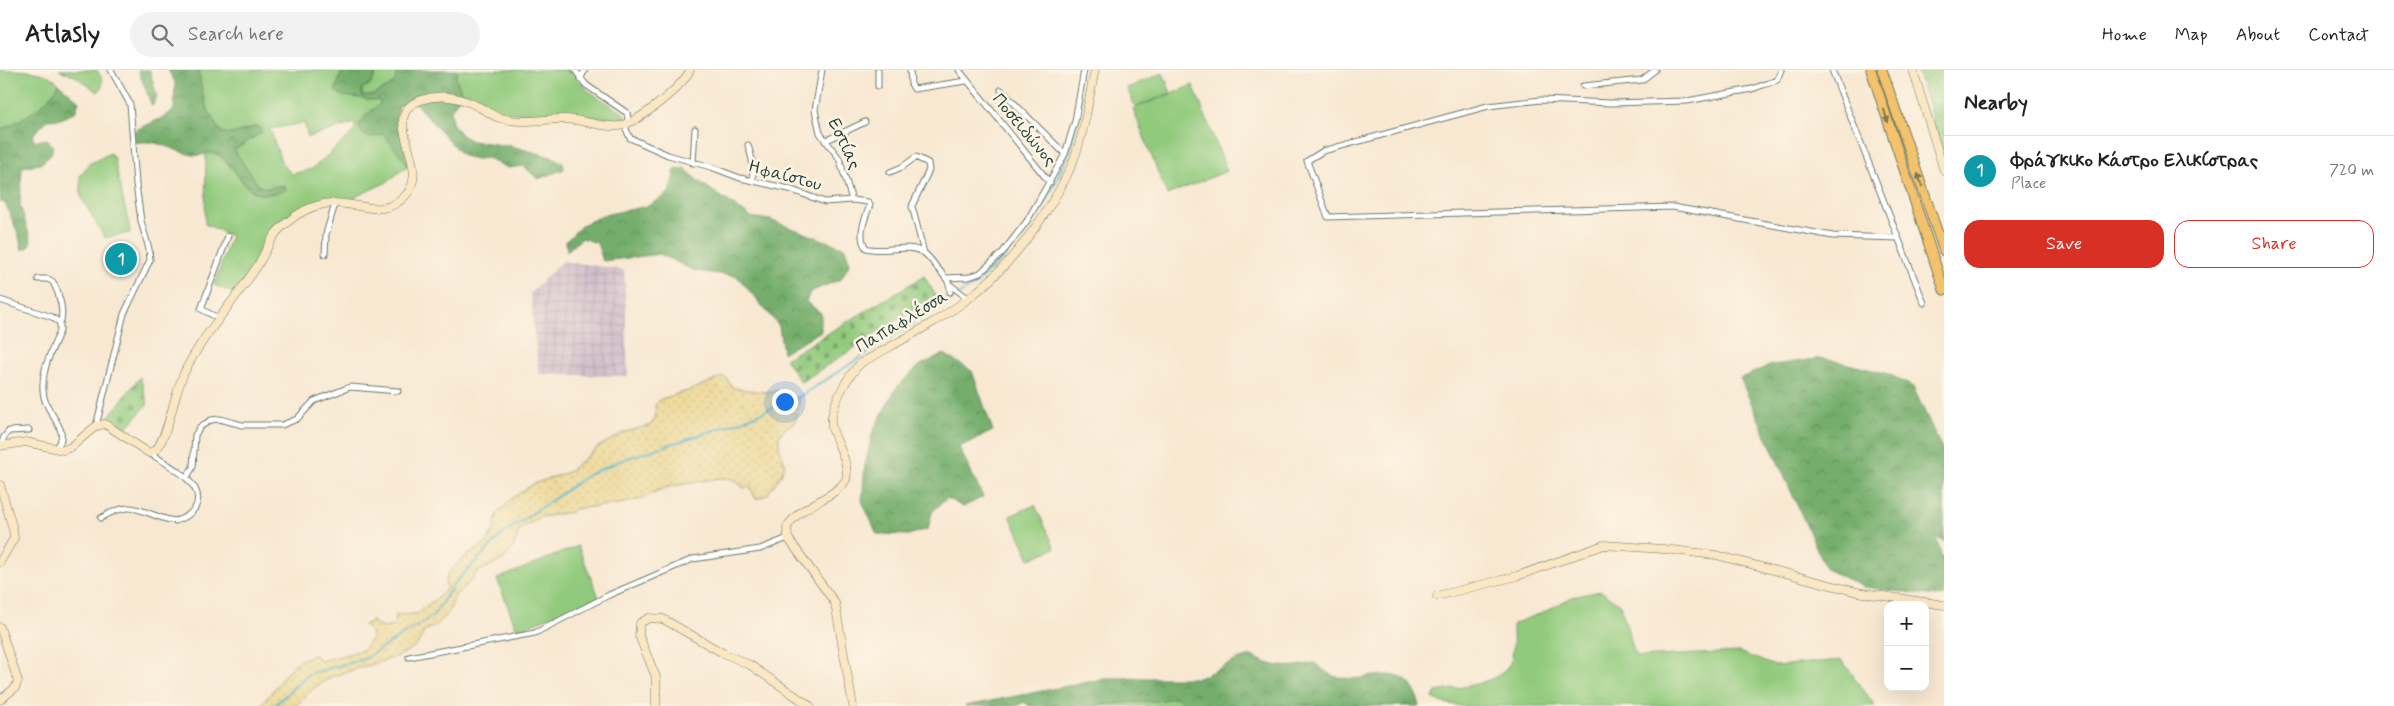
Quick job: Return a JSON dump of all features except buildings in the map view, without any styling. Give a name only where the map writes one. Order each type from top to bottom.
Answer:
[{"type":"highway","points":[[1871,70],[1944,290]]},
{"type":"highway","points":[[1882,70],[1944,251]]},
{"type":"street","points":[[96,426],[124,314],[150,260],[138,202],[130,104],[111,70]]},
{"type":"street","points":[[575,70],[580,79],[591,90],[627,113],[628,122]]},
{"type":"street","points":[[580,79],[585,70]]},
{"type":"street","points":[[149,453],[157,449],[161,442],[183,375],[196,352],[255,270],[281,228],[308,209],[335,204],[381,209],[396,204],[407,194],[415,174],[403,125],[403,114],[408,107],[423,100],[443,97],[457,98],[498,117],[512,120],[566,119],[619,126],[628,122],[673,91],[684,81],[690,70]]},
{"type":"street","name":"Εστίας","points":[[822,70],[815,110],[820,133],[839,158],[852,200]]},
{"type":"street","points":[[878,70],[878,86]]},
{"type":"street","points":[[910,70],[911,84],[914,89],[966,81]]},
{"type":"street","name":"Ποσειδώνος","points":[[959,70],[1050,183]]},
{"type":"street","points":[[946,278],[969,277],[980,273],[1003,252],[1027,221],[1065,154],[1075,121],[1084,70]]},
{"type":"street","name":"Παπαφλέσσα","points":[[788,538],[787,527],[796,515],[837,489],[846,480],[846,465],[832,427],[832,418],[848,375],[861,363],[967,297],[995,274],[1044,216],[1065,179],[1081,139],[1095,70]]},
{"type":"street","points":[[1583,86],[1642,80],[1655,70]]},
{"type":"street","points":[[1781,70],[1777,80],[1752,89],[1687,101],[1611,103],[1541,100],[1488,106],[1323,151],[1307,160],[1328,217],[1673,207],[1833,236],[1898,238]]},
{"type":"street","points":[[1832,70],[1924,303]]},
{"type":"street","points":[[1913,70],[1944,171]]},
{"type":"street","points":[[1001,90],[1065,154]]},
{"type":"street","name":"Ηφαίστου","points":[[628,122],[626,129],[632,139],[668,155],[753,181],[789,189],[825,202],[852,200]]},
{"type":"street","points":[[825,140],[865,122]]},
{"type":"street","points":[[694,163],[695,129]]},
{"type":"street","points":[[748,145],[752,159],[753,181]]},
{"type":"street","points":[[890,172],[902,167],[916,157],[928,163],[929,170],[912,206],[924,253],[946,278],[950,292]]},
{"type":"street","points":[[852,200],[868,202],[870,205],[863,223],[862,239],[866,248],[873,251],[912,249],[924,253]]},
{"type":"street","points":[[325,254],[326,234],[335,204]]},
{"type":"street","points":[[220,319],[201,309],[228,236]]},
{"type":"street","points":[[38,279],[48,279],[54,282],[61,305],[60,331],[46,365],[43,385],[45,400],[63,434],[62,442],[56,448]]},
{"type":"street","points":[[949,284],[959,289],[967,297]]},
{"type":"street","points":[[0,300],[52,316],[60,324]]},
{"type":"street","points":[[187,477],[193,467],[195,435],[203,424],[211,420],[220,419],[242,425],[282,425],[297,419],[314,401],[350,387],[398,391]]},
{"type":"street","points":[[29,430],[9,431],[1,445],[26,442],[63,450],[71,447],[96,426],[105,424],[187,477],[197,493],[197,503],[192,512],[180,520],[172,521],[144,510],[125,507],[113,510],[102,518]]},
{"type":"street","points":[[0,484],[14,538],[0,562]]},
{"type":"street","points":[[409,657],[536,633],[609,595],[693,559],[760,549],[788,538],[835,603],[853,706]]},
{"type":"street","points":[[1437,596],[1517,576],[1604,545],[1716,555],[1857,592],[1944,605]]},
{"type":"street","points":[[656,706],[656,677],[638,632],[640,623],[653,617],[663,619],[723,653],[750,665],[810,706]]},
{"type":"street","points":[[0,629],[18,681],[15,688],[0,700]]},
{"type":"shaded area","points":[[563,261],[624,270],[628,376],[539,374],[530,293]]},
{"type":"green space","points":[[0,70],[41,73],[54,79],[59,84],[48,99],[34,112],[0,130]]},
{"type":"green space","points":[[59,70],[97,70],[103,84],[98,92],[75,76]]},
{"type":"green space","points":[[138,70],[150,70],[157,97],[152,106]]},
{"type":"green space","points":[[168,70],[199,70],[201,87],[206,103],[212,118],[221,132],[231,134],[258,126],[261,129],[261,133],[234,150],[259,186],[267,188],[285,185],[286,190],[272,194],[261,194],[253,191],[228,163],[216,153],[196,156],[150,142],[134,143],[134,131],[174,110],[175,82]]},
{"type":"green space","points":[[199,70],[349,70],[341,74],[335,91],[380,101],[380,104],[366,115],[359,125],[361,132],[368,138],[383,133],[405,161],[406,167],[387,182],[355,197],[355,203],[346,200],[326,200],[296,210],[281,223],[262,255],[234,293],[214,285],[231,236],[205,224],[206,153],[218,155],[247,187],[261,195],[285,185],[267,188],[259,186],[234,150],[261,133],[257,126],[231,134],[221,132],[208,110]],"holes":[[[304,123],[308,137],[355,123],[355,131],[312,169],[292,174],[282,164],[270,129]]]},
{"type":"green space","points":[[349,70],[375,70],[376,73],[370,85],[362,88],[362,96],[374,95],[394,83],[398,70],[458,70],[456,78],[462,94],[451,110],[452,123],[461,135],[472,141],[511,146],[555,158],[563,163],[564,169],[538,179],[524,166],[508,168],[488,158],[476,159],[463,156],[412,100],[399,106],[397,113],[409,164],[406,167],[405,161],[383,134],[368,138],[361,132],[359,125],[366,115],[380,104],[380,101],[343,96],[335,91],[341,74]]},
{"type":"green space","points":[[375,70],[398,70],[395,81],[386,89],[362,96],[362,88],[370,85],[376,74]]},
{"type":"green space","points":[[458,70],[573,70],[587,90],[623,113],[627,118],[614,119],[555,113],[535,115],[503,112],[462,94],[456,78]]},
{"type":"green space","points":[[1917,70],[1944,70],[1944,158]]},
{"type":"green space","points":[[1163,73],[1171,93],[1135,107],[1127,88]]},
{"type":"green space","points":[[59,84],[79,101],[76,111],[61,119],[48,120],[35,132],[32,139],[37,141],[47,139],[53,145],[51,155],[40,164],[22,167],[20,205],[31,241],[29,247],[22,250],[18,233],[5,203],[0,202],[0,130],[34,112],[48,99]]},
{"type":"green space","points":[[1193,85],[1227,171],[1167,195],[1133,109]]},
{"type":"green space","points":[[110,153],[114,158],[130,233],[105,238],[81,197],[80,176],[89,164]]},
{"type":"green space","points":[[685,168],[697,180],[751,217],[770,220],[845,248],[850,263],[841,279],[810,292],[806,302],[821,313],[821,331],[783,353],[779,326],[737,276],[695,271],[660,254],[603,261],[597,243],[582,238],[567,251],[566,241],[582,225],[604,215],[648,206],[669,193],[675,170]]},
{"type":"green space","points":[[924,276],[936,296],[801,382],[785,359]]},
{"type":"green space","points":[[944,354],[972,371],[993,431],[959,447],[983,497],[963,507],[947,498],[932,512],[928,529],[908,535],[877,534],[862,501],[865,465],[873,431],[896,388],[919,366]]},
{"type":"green space","points":[[1823,358],[1889,374],[1913,387],[1944,453],[1944,542],[1936,537],[1944,564],[1944,597],[1864,587],[1826,569],[1740,378],[1772,365]]},
{"type":"green space","points":[[140,377],[148,404],[122,433],[105,421]]},
{"type":"green space","points":[[1035,505],[1055,548],[1030,559],[1010,516]]},
{"type":"green space","points":[[578,546],[599,597],[517,630],[497,579]]},
{"type":"green space","points":[[1601,591],[1620,604],[1636,657],[1739,652],[1775,666],[1842,660],[1875,706],[1460,706],[1440,702],[1433,698],[1436,692],[1475,684],[1494,678],[1502,673],[1508,667],[1512,657],[1513,624],[1544,612],[1572,597]]},
{"type":"green space","points":[[1252,656],[1268,663],[1282,666],[1314,663],[1337,677],[1397,676],[1406,681],[1414,690],[1420,706],[1183,706],[1178,697],[1157,701],[1104,704],[1100,706],[1029,706],[1024,702],[1017,706],[965,706],[1109,678],[1199,678],[1237,660]]},
{"type":"green space","points":[[1178,697],[1183,706],[1100,706],[1104,704],[1157,701]]},
{"type":"sand","points":[[722,377],[726,378],[733,388],[763,392],[777,391],[800,400],[795,422],[783,430],[779,436],[779,447],[785,464],[781,475],[767,495],[756,499],[750,487],[744,488],[733,479],[721,478],[672,486],[642,499],[619,504],[574,509],[571,512],[541,517],[520,529],[513,548],[503,560],[477,572],[471,581],[455,595],[449,612],[437,625],[425,631],[417,645],[399,656],[333,676],[315,687],[296,706],[259,706],[290,669],[305,658],[315,655],[321,661],[363,650],[372,638],[371,633],[364,625],[372,621],[382,628],[394,626],[396,615],[417,614],[440,596],[447,588],[445,582],[449,572],[462,559],[487,543],[494,529],[497,514],[511,499],[533,484],[568,472],[598,447],[625,432],[651,425],[656,416],[655,405],[661,399],[691,390]]},
{"type":"waterway","points":[[274,706],[308,674],[364,659],[433,616],[455,583],[503,534],[588,475],[622,460],[739,422],[799,397],[975,284],[1003,258],[1047,199],[1071,149],[1088,70]]},
{"type":"place","name":"Φράγκικο Κάστρο Ελικίστρας","points":[[121,259]]}]
